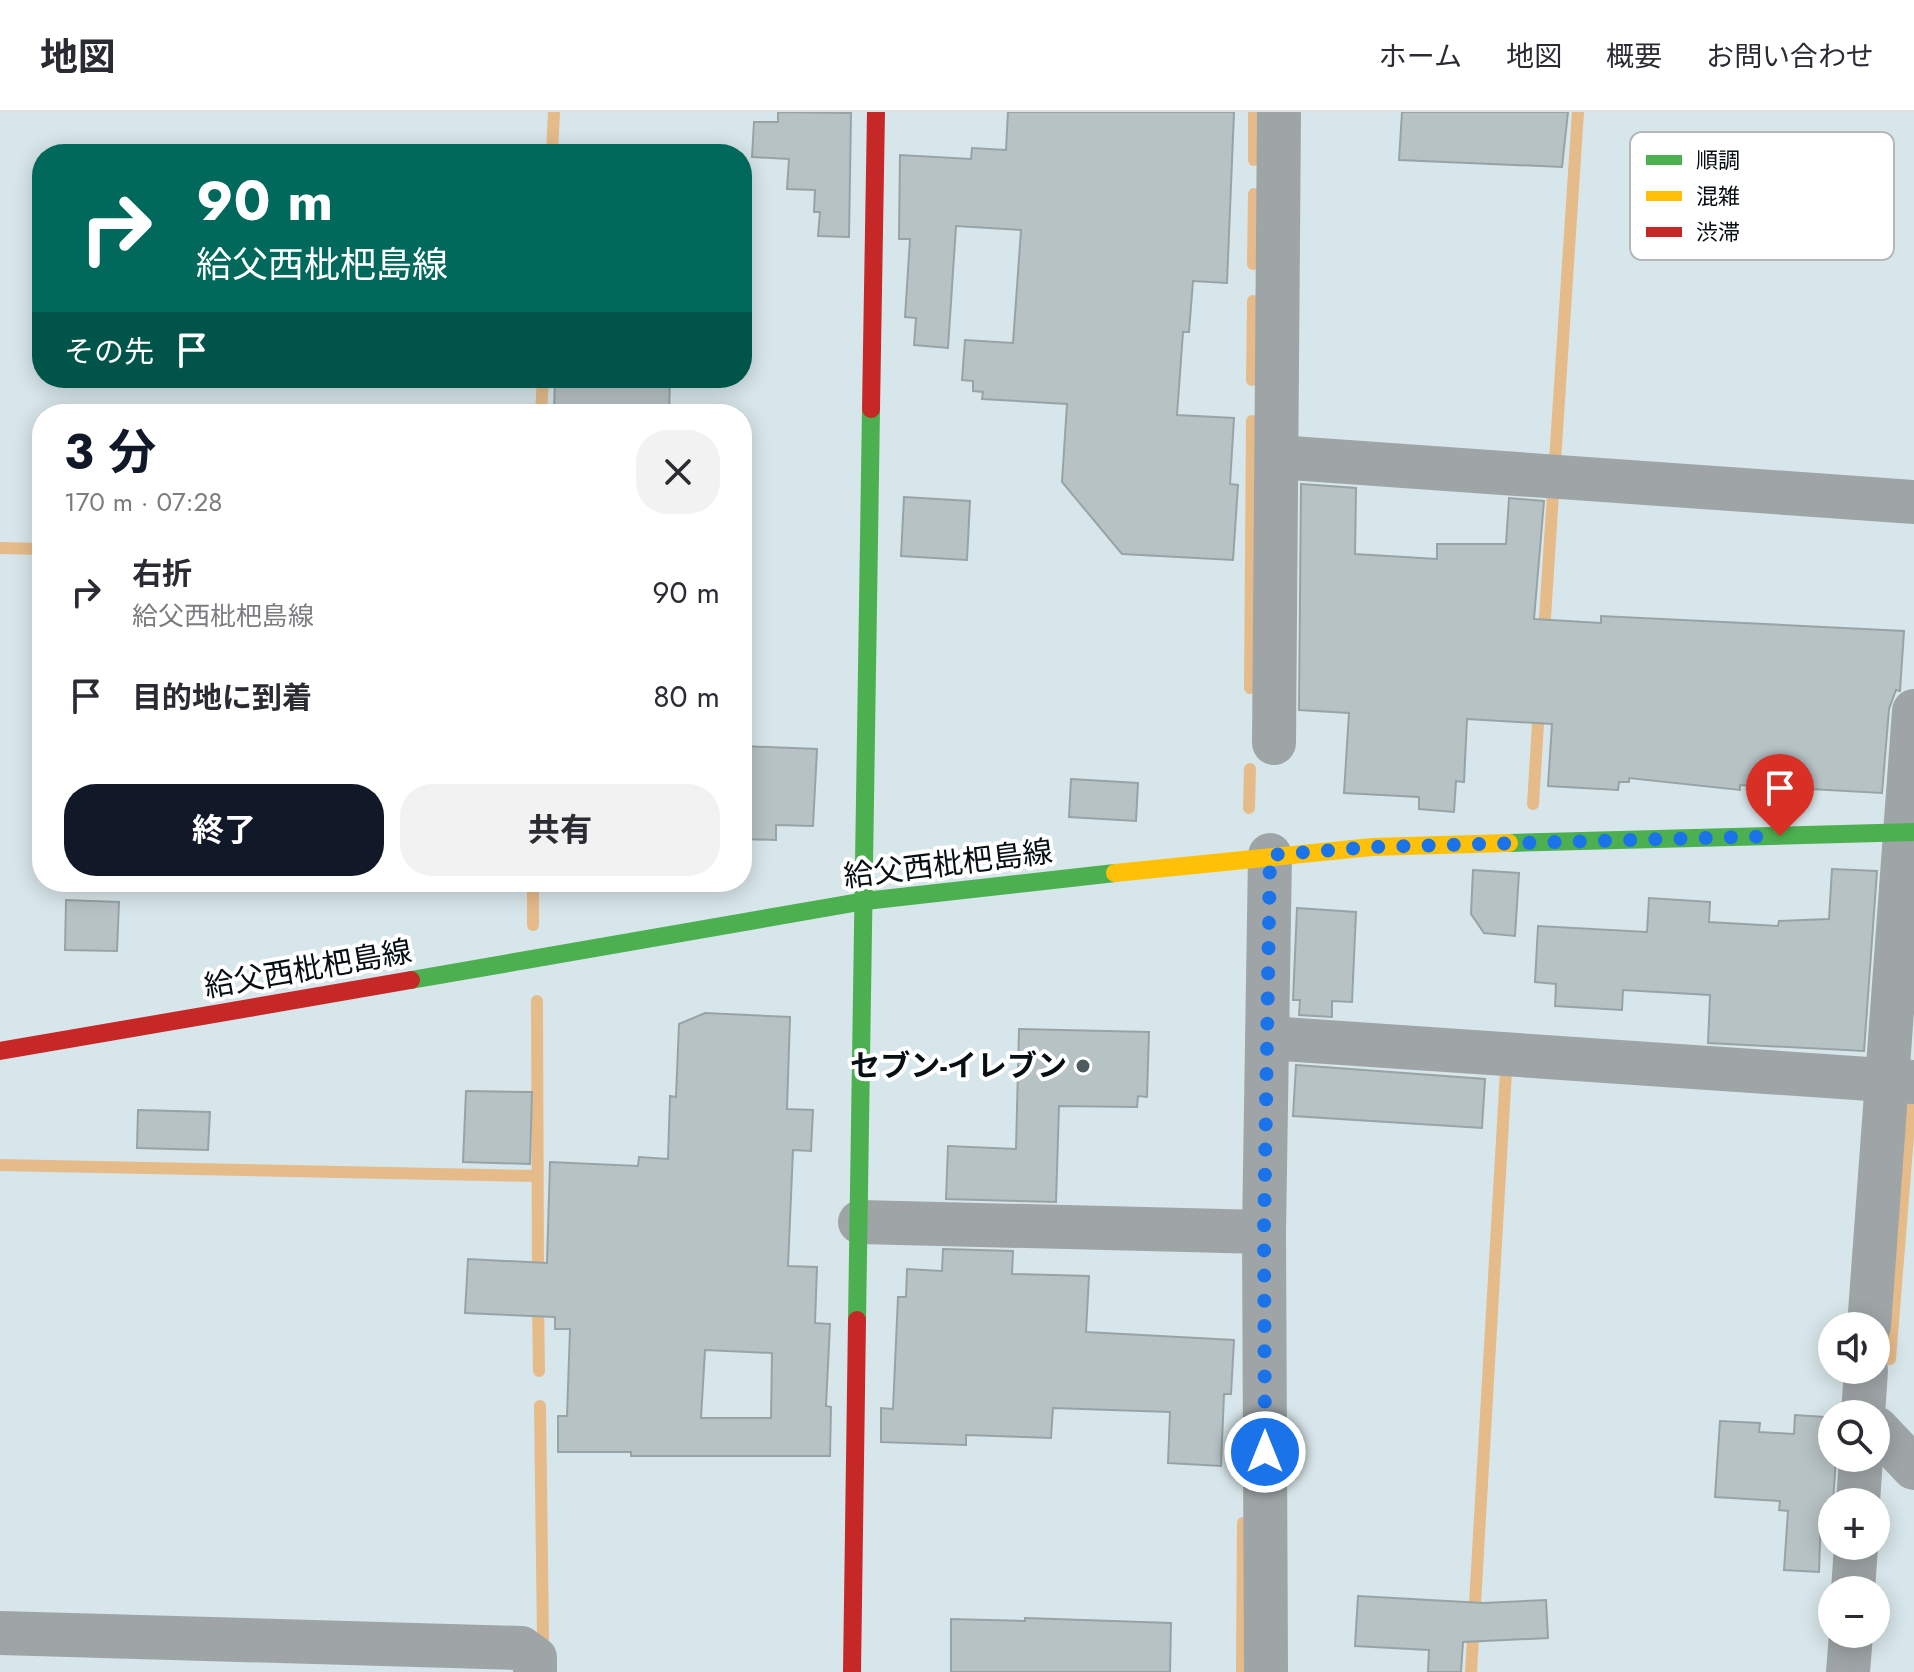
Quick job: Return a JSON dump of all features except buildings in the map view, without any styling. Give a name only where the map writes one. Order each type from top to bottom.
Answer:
[{"type":"main road","points":[[852,1672],[876,112]]},
{"type":"main road","name":"給父西枇杷島線","points":[[0,1051],[865,901],[1270,855],[1372,847],[1910,832]]},
{"type":"street","points":[[1274,743],[1279,112]]},
{"type":"street","points":[[1277,457],[1914,502]]},
{"type":"street","points":[[1871,1312],[1901,1081],[1914,711]]},
{"type":"street","points":[[1266,1672],[1264,1232],[1270,855]]},
{"type":"street","points":[[1268,1038],[1901,1081]]},
{"type":"street","points":[[860,1222],[1264,1232]]},
{"type":"street","points":[[1890,1443],[1914,1468]]},
{"type":"street","points":[[0,1633],[521,1648],[535,1658],[535,1672]]},
{"type":"street","points":[[1848,1672],[1850,1648]]},
{"type":"waterway","points":[[552,144],[554,112]]},
{"type":"waterway","points":[[1254,112],[1254,160]]},
{"type":"waterway","points":[[1555,461],[1578,112]]},
{"type":"waterway","points":[[1253,264],[1254,194]]},
{"type":"waterway","points":[[1252,380],[1253,301]]},
{"type":"waterway","points":[[542,388],[542,404]]},
{"type":"waterway","points":[[1250,688],[1252,421]]},
{"type":"waterway","points":[[1544,633],[1553,494]]},
{"type":"waterway","points":[[0,548],[32,549]]},
{"type":"waterway","points":[[1533,804],[1539,708]]},
{"type":"waterway","points":[[1249,808],[1250,769]]},
{"type":"waterway","points":[[533,892],[533,925]]},
{"type":"waterway","points":[[537,1001],[538,1276]]},
{"type":"waterway","points":[[1471,1672],[1506,1071]]},
{"type":"waterway","points":[[1890,1359],[1911,1099]]},
{"type":"waterway","points":[[0,1165],[537,1176]]},
{"type":"waterway","points":[[538,1303],[539,1371]]},
{"type":"waterway","points":[[540,1406],[543,1639]]},
{"type":"waterway","points":[[1242,1672],[1243,1523]]},
{"type":"traffic: fast","points":[[857,1320],[871,409]]},
{"type":"traffic: fast","points":[[1509,843],[1914,832]]},
{"type":"traffic: fast","points":[[411,980],[865,901],[1115,873]]},
{"type":"traffic: slow","points":[[1115,873],[1372,847],[1509,843]]},
{"type":"traffic: jam","points":[[871,409],[876,112]]},
{"type":"traffic: jam","points":[[0,1051],[411,980]]},
{"type":"traffic: jam","points":[[852,1672],[857,1320]]},
{"type":"place","name":"セブン-イレブン","points":[[1083,1066]]},
{"type":"route","points":[[1265,1452],[1264,1232],[1270,855],[1372,847],[1780,836]]}]
